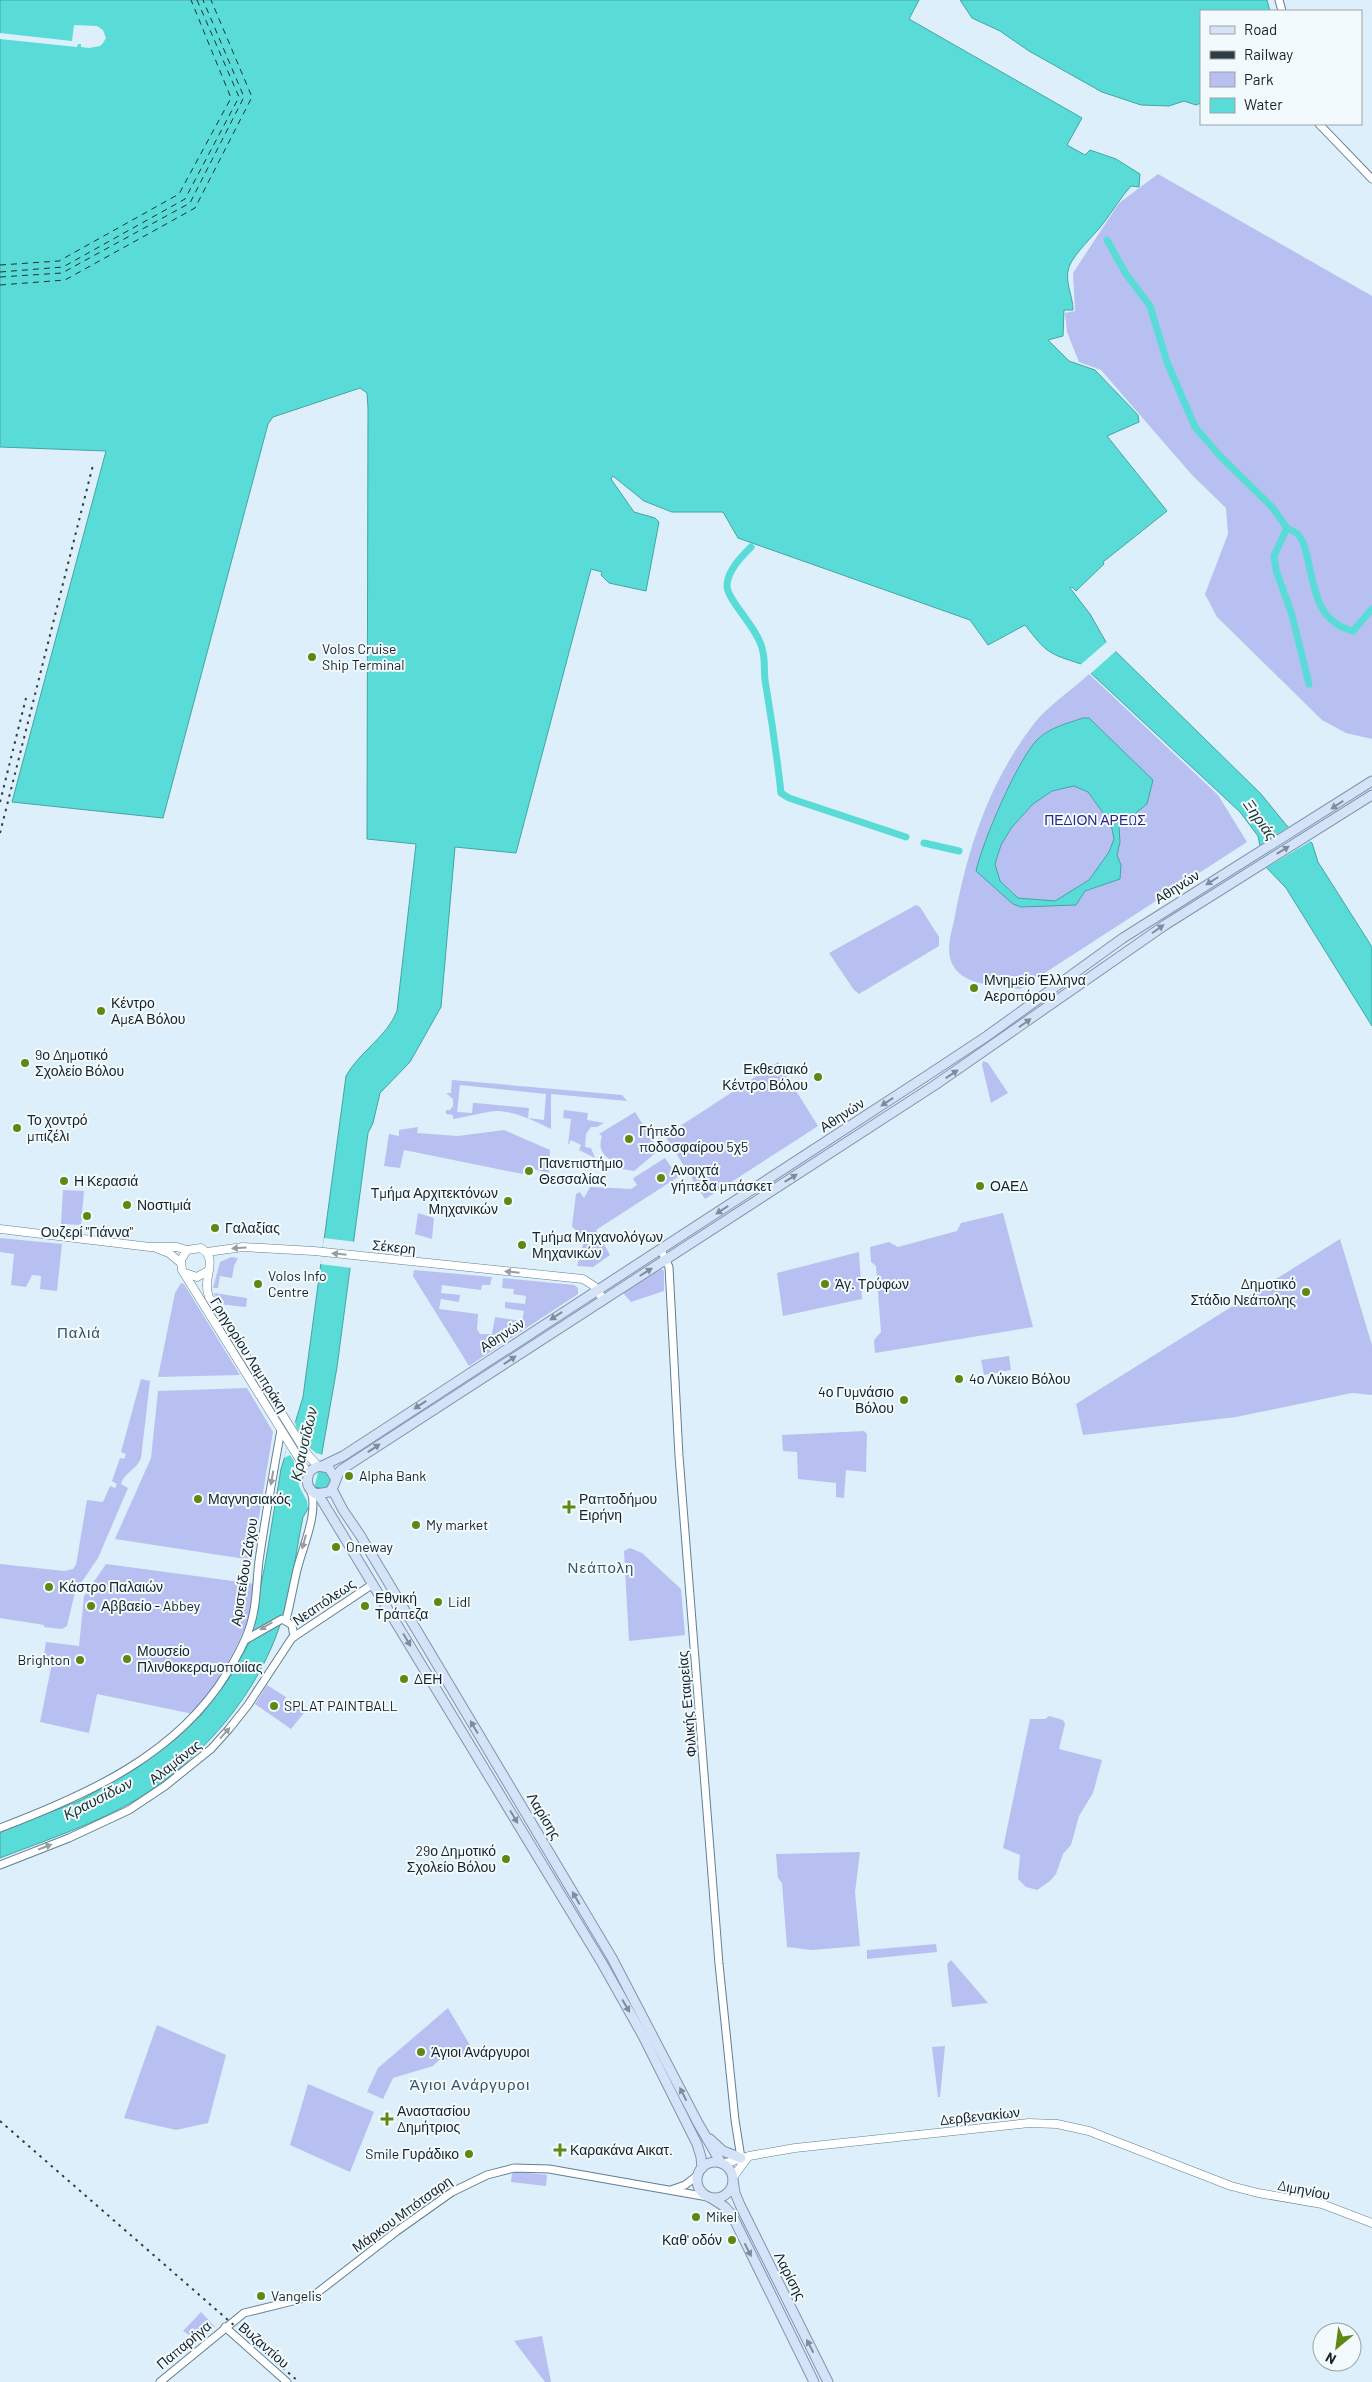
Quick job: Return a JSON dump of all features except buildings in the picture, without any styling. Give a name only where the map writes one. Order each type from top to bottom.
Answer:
[{"type":"main road","name":"Αθηνών","points":[[335,1478],[341,1470],[389,1438],[935,1085],[1165,925],[1260,864],[1372,781]]},
{"type":"main road","name":"Αθηνών","points":[[308,1476],[312,1470],[343,1456],[987,1036],[1123,938],[1254,856],[1304,832],[1372,795]]},
{"type":"main road","points":[[0,1229],[150,1247],[177,1247],[187,1250],[198,1248],[207,1252],[210,1261],[209,1270],[197,1277],[190,1276],[184,1272],[180,1263],[166,1252],[150,1247]]},
{"type":"main road","name":"Σέκερη","points":[[207,1252],[243,1247],[319,1252],[578,1278],[586,1280],[597,1290]]},
{"type":"main road","points":[[180,1263],[182,1256],[187,1250]]},
{"type":"main road","name":"Γρηγορίου Λαμπράκη","points":[[209,1270],[205,1284],[209,1297],[292,1430],[320,1466]]},
{"type":"main road","name":"Γρηγορίου Λαμπράκη","points":[[184,1272],[308,1476]]},
{"type":"main road","points":[[597,1290],[603,1299]]},
{"type":"main road","points":[[308,1476],[307,1483],[313,1493],[327,1493],[332,1489],[335,1478],[331,1470],[320,1466]]},
{"type":"main road","name":"Λαρίσης","points":[[332,1489],[612,1958],[698,2123],[722,2164]]},
{"type":"main road","name":"Λαρίσης","points":[[313,1493],[373,1584],[590,1942],[643,2036],[697,2144],[701,2158],[700,2171]]},
{"type":"main road","points":[[698,2123],[719,2149],[745,2157],[733,2178],[727,2194],[721,2197],[709,2197],[699,2188],[700,2171],[710,2163],[722,2164],[728,2168],[733,2178]]},
{"type":"main road","name":"Δερβενακίων","points":[[722,2164],[745,2157],[795,2148],[1028,2123],[1057,2124],[1096,2133],[1230,2186]]},
{"type":"main road","name":"Λαρίσης","points":[[733,2178],[734,2193],[828,2382]]},
{"type":"main road","name":"Διμηνίου","points":[[1230,2186],[1258,2194],[1322,2204],[1372,2223]]},
{"type":"main road","name":"Λαρίσης","points":[[709,2197],[725,2207],[732,2215],[814,2382]]},
{"type":"street","points":[[1320,125],[1372,179]]},
{"type":"street","name":"Φιλικής Εταιρείας","points":[[661,1250],[667,1259],[672,1297],[679,1448],[719,1964],[734,2120],[745,2157]]},
{"type":"street","name":"Αριστείδου Ζάχου","points":[[0,1828],[65,1803],[135,1765],[187,1724],[205,1705],[248,1638],[256,1596],[263,1531],[281,1430]]},
{"type":"street","points":[[284,1620],[312,1516],[313,1493]]},
{"type":"street","name":"Νεαπόλεως","points":[[248,1638],[284,1620],[293,1627],[294,1637],[373,1584]]},
{"type":"street","name":"Αλαμάνας","points":[[0,1865],[69,1838],[128,1810],[180,1774],[211,1749],[233,1725],[294,1637]]},
{"type":"street","name":"Μάρκου Μπότσαρη","points":[[225,2328],[250,2311],[313,2296],[397,2231],[452,2192],[487,2175],[514,2168],[549,2169],[709,2197]]},
{"type":"street","points":[[668,2191],[682,2187],[700,2171]]},
{"type":"street","name":"Παπαρήγα","points":[[160,2382],[225,2328]]},
{"type":"street","name":"Βυζαντίου","points":[[225,2328],[287,2382]]},
{"type":"green space","points":[[1158,174],[1372,296],[1372,739],[1346,733],[1322,720],[1217,617],[1205,594],[1228,534],[1226,508],[1192,475],[1101,370],[1079,362],[1067,332],[1065,313],[1075,311],[1073,273],[1119,203]]},
{"type":"green space","name":"ΠΕΔΙΟΝ ΑΡΕΩΣ","points":[[1089,674],[1218,795],[1247,842],[1020,989],[975,982],[959,973],[954,967],[949,949],[960,890],[974,840],[993,792],[1018,746],[1038,718]]},
{"type":"green space","points":[[916,905],[920,907],[939,937],[939,946],[859,994],[854,990],[829,953]]},
{"type":"green space","points":[[983,1061],[988,1063],[1008,1093],[991,1103],[982,1065]]},
{"type":"green space","points":[[778,1062],[818,1126],[705,1199],[665,1136]]},
{"type":"green space","points":[[452,1080],[622,1095],[627,1101],[551,1094],[551,1129],[525,1117],[503,1111],[453,1119],[453,1115],[446,1114],[446,1110],[450,1110],[453,1106],[453,1099],[446,1093],[451,1093]],"holes":[[[460,1085],[546,1094],[544,1120],[528,1118],[529,1108],[476,1103],[473,1103],[472,1113],[457,1112]]]},
{"type":"green space","points":[[564,1110],[588,1113],[587,1120],[604,1123],[597,1127],[591,1127],[586,1134],[585,1147],[591,1148],[595,1158],[579,1150],[581,1145],[571,1140],[568,1145],[571,1119],[563,1118]]},
{"type":"green space","name":"Γήπεδο ποδοσφαίρου 5χ5","points":[[635,1112],[659,1150],[634,1171],[616,1168],[617,1163],[609,1159],[601,1149],[602,1136],[599,1134]]},
{"type":"green space","points":[[418,1127],[417,1133],[458,1136],[504,1130],[550,1150],[549,1173],[525,1167],[523,1174],[404,1150],[400,1168],[384,1166],[389,1134],[399,1136],[399,1130]]},
{"type":"green space","points":[[665,1158],[678,1177],[596,1230],[610,1255],[593,1267],[577,1266],[584,1241],[572,1226],[576,1194],[580,1192],[584,1198],[590,1187],[631,1189],[637,1185],[633,1179],[635,1177]]},
{"type":"green space","points":[[63,1190],[84,1191],[81,1225],[61,1224]]},
{"type":"green space","points":[[418,1213],[434,1218],[432,1239],[415,1234]]},
{"type":"green space","points":[[1003,1213],[1033,1327],[875,1353],[874,1340],[881,1332],[876,1266],[871,1262],[870,1247],[889,1242],[898,1247],[957,1231],[961,1223]]},
{"type":"green space","points":[[0,1238],[62,1244],[57,1291],[40,1289],[41,1276],[32,1275],[26,1287],[11,1285],[14,1254],[0,1252]]},
{"type":"green space","name":"Δημοτικό Στάδιο Νεάπολης","points":[[1340,1239],[1372,1345],[1372,1395],[1352,1393],[1236,1417],[1083,1435],[1076,1404]]},
{"type":"green space","points":[[859,1252],[862,1299],[783,1316],[777,1273]]},
{"type":"green space","points":[[231,1257],[238,1258],[234,1266],[232,1278],[220,1276],[218,1288],[213,1288],[220,1262]]},
{"type":"green space","points":[[661,1269],[664,1271],[664,1291],[631,1302],[623,1293]]},
{"type":"green space","points":[[414,1270],[492,1277],[490,1285],[482,1285],[481,1290],[442,1285],[441,1293],[460,1295],[459,1302],[441,1299],[439,1309],[478,1314],[477,1329],[480,1334],[492,1334],[495,1317],[522,1321],[524,1311],[505,1308],[505,1302],[525,1304],[526,1296],[513,1294],[514,1289],[502,1288],[503,1278],[574,1285],[578,1288],[578,1294],[469,1366],[413,1276]]},
{"type":"green space","points":[[181,1283],[184,1284],[240,1375],[158,1377],[175,1293]]},
{"type":"green space","points":[[214,1293],[247,1298],[246,1307],[219,1304]]},
{"type":"green space","points":[[1009,1356],[1011,1370],[984,1375],[981,1360]]},
{"type":"green space","points":[[141,1379],[150,1381],[141,1458],[121,1484],[128,1488],[98,1558],[75,1592],[67,1626],[62,1629],[44,1627],[44,1625],[0,1618],[0,1564],[64,1571],[73,1569],[76,1565],[87,1500],[103,1502],[110,1486],[115,1488],[117,1484],[112,1481],[120,1458],[124,1459],[126,1454],[121,1452]]},
{"type":"green space","name":"Μαγνησιακός","points":[[247,1388],[273,1432],[252,1560],[115,1539],[151,1458],[158,1391]]},
{"type":"green space","points":[[864,1431],[867,1434],[866,1472],[846,1470],[844,1498],[836,1497],[836,1483],[798,1479],[797,1452],[783,1451],[782,1435]]},
{"type":"green space","points":[[630,1548],[642,1553],[681,1589],[685,1635],[629,1641],[624,1551]]},
{"type":"green space","points":[[106,1564],[255,1584],[254,1599],[234,1652],[213,1687],[193,1714],[97,1694],[89,1733],[40,1722],[52,1663],[43,1660],[46,1642],[79,1646],[84,1596]]},
{"type":"green space","name":"SPLAT PAINTBALL","points":[[267,1685],[286,1697],[284,1701],[293,1707],[297,1704],[304,1713],[291,1729],[255,1704]]},
{"type":"green space","points":[[1049,1716],[1063,1720],[1065,1724],[1059,1749],[1102,1760],[1093,1793],[1079,1816],[1071,1845],[1063,1854],[1056,1874],[1037,1890],[1026,1887],[1018,1879],[1020,1855],[1003,1848],[1030,1719],[1045,1719]]},
{"type":"green space","points":[[860,1852],[855,1892],[860,1946],[812,1950],[787,1947],[782,1883],[778,1878],[776,1854]]},
{"type":"green space","points":[[936,1944],[937,1952],[867,1959],[867,1950]]},
{"type":"green space","points":[[951,1960],[988,2003],[952,2007],[947,1964]]},
{"type":"green space","points":[[448,2008],[474,2052],[474,2057],[439,2060],[433,2066],[393,2078],[383,2099],[367,2092],[378,2068]]},
{"type":"green space","points":[[157,2025],[226,2055],[208,2123],[176,2130],[124,2118]]},
{"type":"green space","points":[[945,2046],[940,2097],[938,2097],[932,2047]]},
{"type":"green space","points":[[308,2084],[374,2112],[350,2172],[290,2145]]},
{"type":"green space","points":[[512,2173],[547,2175],[546,2186],[511,2182]]},
{"type":"green space","points":[[201,2312],[215,2327],[198,2341],[183,2331]]},
{"type":"green space","points":[[542,2336],[551,2382],[545,2382],[514,2341]]},
{"type":"water","points":[[0,0],[919,0],[909,19],[1082,118],[1067,145],[1085,155],[1090,150],[1116,159],[1140,174],[1139,187],[1131,186],[1080,250],[1069,267],[1068,283],[1073,310],[1064,310],[1063,336],[1048,340],[1069,361],[1095,370],[1138,415],[1139,422],[1107,436],[1167,511],[1103,562],[1104,564],[1076,591],[1072,587],[1070,588],[1090,614],[1106,642],[1261,794],[1287,826],[1312,843],[1318,862],[1372,947],[1372,1026],[1286,888],[1264,865],[1258,836],[1240,812],[1081,664],[1048,651],[1025,625],[988,645],[970,620],[738,538],[723,512],[672,512],[644,501],[613,476],[611,479],[634,512],[655,518],[659,522],[646,591],[609,583],[601,575],[602,572],[591,569],[516,853],[455,847],[441,1007],[410,1062],[380,1093],[373,1123],[368,1133],[337,1367],[319,1470],[327,1472],[331,1481],[325,1489],[314,1487],[308,1509],[303,1517],[288,1594],[275,1639],[251,1686],[236,1708],[201,1749],[161,1783],[139,1798],[106,1816],[0,1858],[0,1832],[81,1800],[138,1767],[177,1738],[202,1714],[228,1680],[249,1643],[265,1565],[281,1469],[303,1397],[346,1076],[358,1059],[387,1029],[397,1011],[416,844],[367,839],[368,408],[367,393],[360,388],[273,417],[268,424],[163,818],[12,802],[106,451],[0,447]]},
{"type":"water","points":[[960,0],[1267,0],[1270,10],[1200,10],[1200,103],[1196,105],[1184,101],[1169,106],[1141,105],[1102,92],[1029,51],[1000,31],[972,18]]},
{"type":"water","points":[[1083,718],[1089,718],[1153,780],[1147,804],[1119,827],[1120,842],[1117,855],[1121,865],[1120,879],[1085,891],[1076,905],[1021,907],[1013,904],[976,871],[985,841],[1011,782],[1030,749],[1042,735],[1059,726]],"holes":[[[1074,786],[1088,792],[1111,824],[1114,839],[1109,852],[1089,880],[1055,901],[1018,898],[1000,881],[995,864],[1001,845],[1012,827],[1033,804],[1052,791]]]},
{"type":"pier","points":[[74,25],[97,26],[103,30],[106,38],[100,46],[89,48],[81,47],[81,44],[78,44],[77,47],[0,39],[0,33],[72,41]]},
{"type":"pier","points":[[1108,641],[1117,650],[1089,675],[1079,666]]},
{"type":"pier","points":[[1290,826],[1307,836],[1311,841],[1264,869],[1259,846]]},
{"type":"pier","points":[[324,1238],[356,1242],[352,1268],[320,1264]]},
{"type":"pier","points":[[295,1420],[296,1427],[309,1447],[316,1453],[323,1455],[308,1509],[307,1501],[299,1486],[298,1472],[294,1461],[290,1455],[284,1458]]},
{"type":"waterway","points":[[1107,240],[1126,274],[1150,306],[1167,362],[1195,427],[1220,456],[1272,507],[1287,528],[1274,556],[1276,570],[1292,615],[1309,684]]},
{"type":"waterway","points":[[1287,528],[1298,534],[1303,542],[1316,595],[1321,607],[1329,617],[1339,625],[1353,631],[1372,609]]},
{"type":"waterway","points":[[751,547],[732,569],[727,585],[731,598],[754,631],[763,653],[765,681],[781,793],[789,798],[906,837]]},
{"type":"waterway","points":[[924,843],[959,851]]},
{"type":"ferry route","points":[[0,265],[59,261],[179,194],[231,98],[191,0]]},
{"type":"ferry route","points":[[0,272],[63,267],[185,199],[239,97],[197,0]]},
{"type":"ferry route","points":[[0,277],[62,273],[190,203],[244,97],[203,0]]},
{"type":"ferry route","points":[[0,285],[65,280],[195,208],[252,97],[211,0]]},
{"type":"railway","points":[[0,833],[93,465]]},
{"type":"railway","points":[[0,802],[26,698]]},
{"type":"railway","points":[[0,2121],[299,2382]]},
{"type":"place","name":"Volos Cruise Ship Terminal","points":[[312,657]]},
{"type":"place","name":"Μνημείο Έλληνα Αεροπόρου","points":[[974,988]]},
{"type":"place","name":"Κέντρο ΑμεΑ Βόλου","points":[[101,1011]]},
{"type":"place","name":"9ο Δημοτικό Σχολείο Βόλου","points":[[25,1063]]},
{"type":"place","name":"Εκθεσιακό Κέντρο Βόλου","points":[[818,1077]]},
{"type":"place","name":"Το χοντρό μπιζέλι","points":[[17,1128]]},
{"type":"place","name":"Γήπεδο ποδοσφαίρου 5χ5","points":[[629,1139]]},
{"type":"place","name":"Πανεπιστήμιο Θεσσαλίας","points":[[529,1171]]},
{"type":"place","name":"Ανοιχτά γήπεδα μπάσκετ","points":[[661,1178]]},
{"type":"place","name":"Η Κερασιά","points":[[64,1181]]},
{"type":"place","name":"ΟΑΕΔ","points":[[980,1186]]},
{"type":"place","name":"Τμήμα Αρχιτεκτόνων Μηχανικών","points":[[508,1201]]},
{"type":"place","name":"Νοστιμιά","points":[[127,1205]]},
{"type":"place","name":"Ουζερί \"Γιάννα\"","points":[[87,1216]]},
{"type":"place","name":"Γαλαξίας","points":[[215,1228]]},
{"type":"place","name":"Τμήμα Μηχανολόγων Μηχανικών","points":[[522,1245]]},
{"type":"place","name":"Volos Info Centre","points":[[258,1284]]},
{"type":"place","name":"Άγ. Τρύφων","points":[[825,1284]]},
{"type":"place","name":"Δημοτικό Στάδιο Νεάπολης","points":[[1306,1292]]},
{"type":"place","name":"4ο Λύκειο Βόλου","points":[[959,1379]]},
{"type":"place","name":"4ο Γυμνάσιο Βόλου","points":[[904,1400]]},
{"type":"place","name":"Alpha Bank","points":[[349,1476]]},
{"type":"place","name":"Μαγνησιακός","points":[[198,1499]]},
{"type":"place","name":"Ραπτοδήμου Ειρήνη","points":[[569,1507]]},
{"type":"place","name":"My market","points":[[416,1525]]},
{"type":"place","name":"Oneway","points":[[336,1547]]},
{"type":"place","name":"Κάστρο Παλαιών","points":[[49,1587]]},
{"type":"place","name":"Lidl","points":[[438,1602]]},
{"type":"place","name":"Αββαείο - Abbey","points":[[91,1606]]},
{"type":"place","name":"Εθνική Τράπεζα","points":[[365,1606]]},
{"type":"place","name":"Μουσείο Πλινθοκεραμοποιίας","points":[[127,1659]]},
{"type":"place","name":"Brighton","points":[[80,1660]]},
{"type":"place","name":"ΔΕΗ","points":[[404,1679]]},
{"type":"place","name":"SPLAT PAINTBALL","points":[[274,1706]]},
{"type":"place","name":"29ο Δημοτικό Σχολείο Βόλου","points":[[506,1859]]},
{"type":"place","name":"Άγιοι Ανάργυροι","points":[[421,2052]]},
{"type":"place","name":"Αναστασίου Δημήτριος","points":[[387,2119]]},
{"type":"place","name":"Καρακάνα Αικατ.","points":[[560,2150]]},
{"type":"place","name":"Smile Γυράδικο","points":[[469,2154]]},
{"type":"place","name":"Mikel","points":[[696,2217]]},
{"type":"place","name":"Καθ' οδόν","points":[[732,2240]]},
{"type":"place","name":"Vangelis","points":[[261,2296]]},
{"type":"district","name":"Παλιά","points":[[79,1333]]},
{"type":"district","name":"Νεάπολη","points":[[601,1568]]},
{"type":"district","name":"Άγιοι Ανάργυροι","points":[[470,2085]]},
{"type":"water label","name":"Ξηριάς","points":[[1260,820]]},
{"type":"water label","name":"Κραυσίδων","points":[[304,1444]]},
{"type":"water label","name":"Κραυσίδων","points":[[98,1799]]}]
